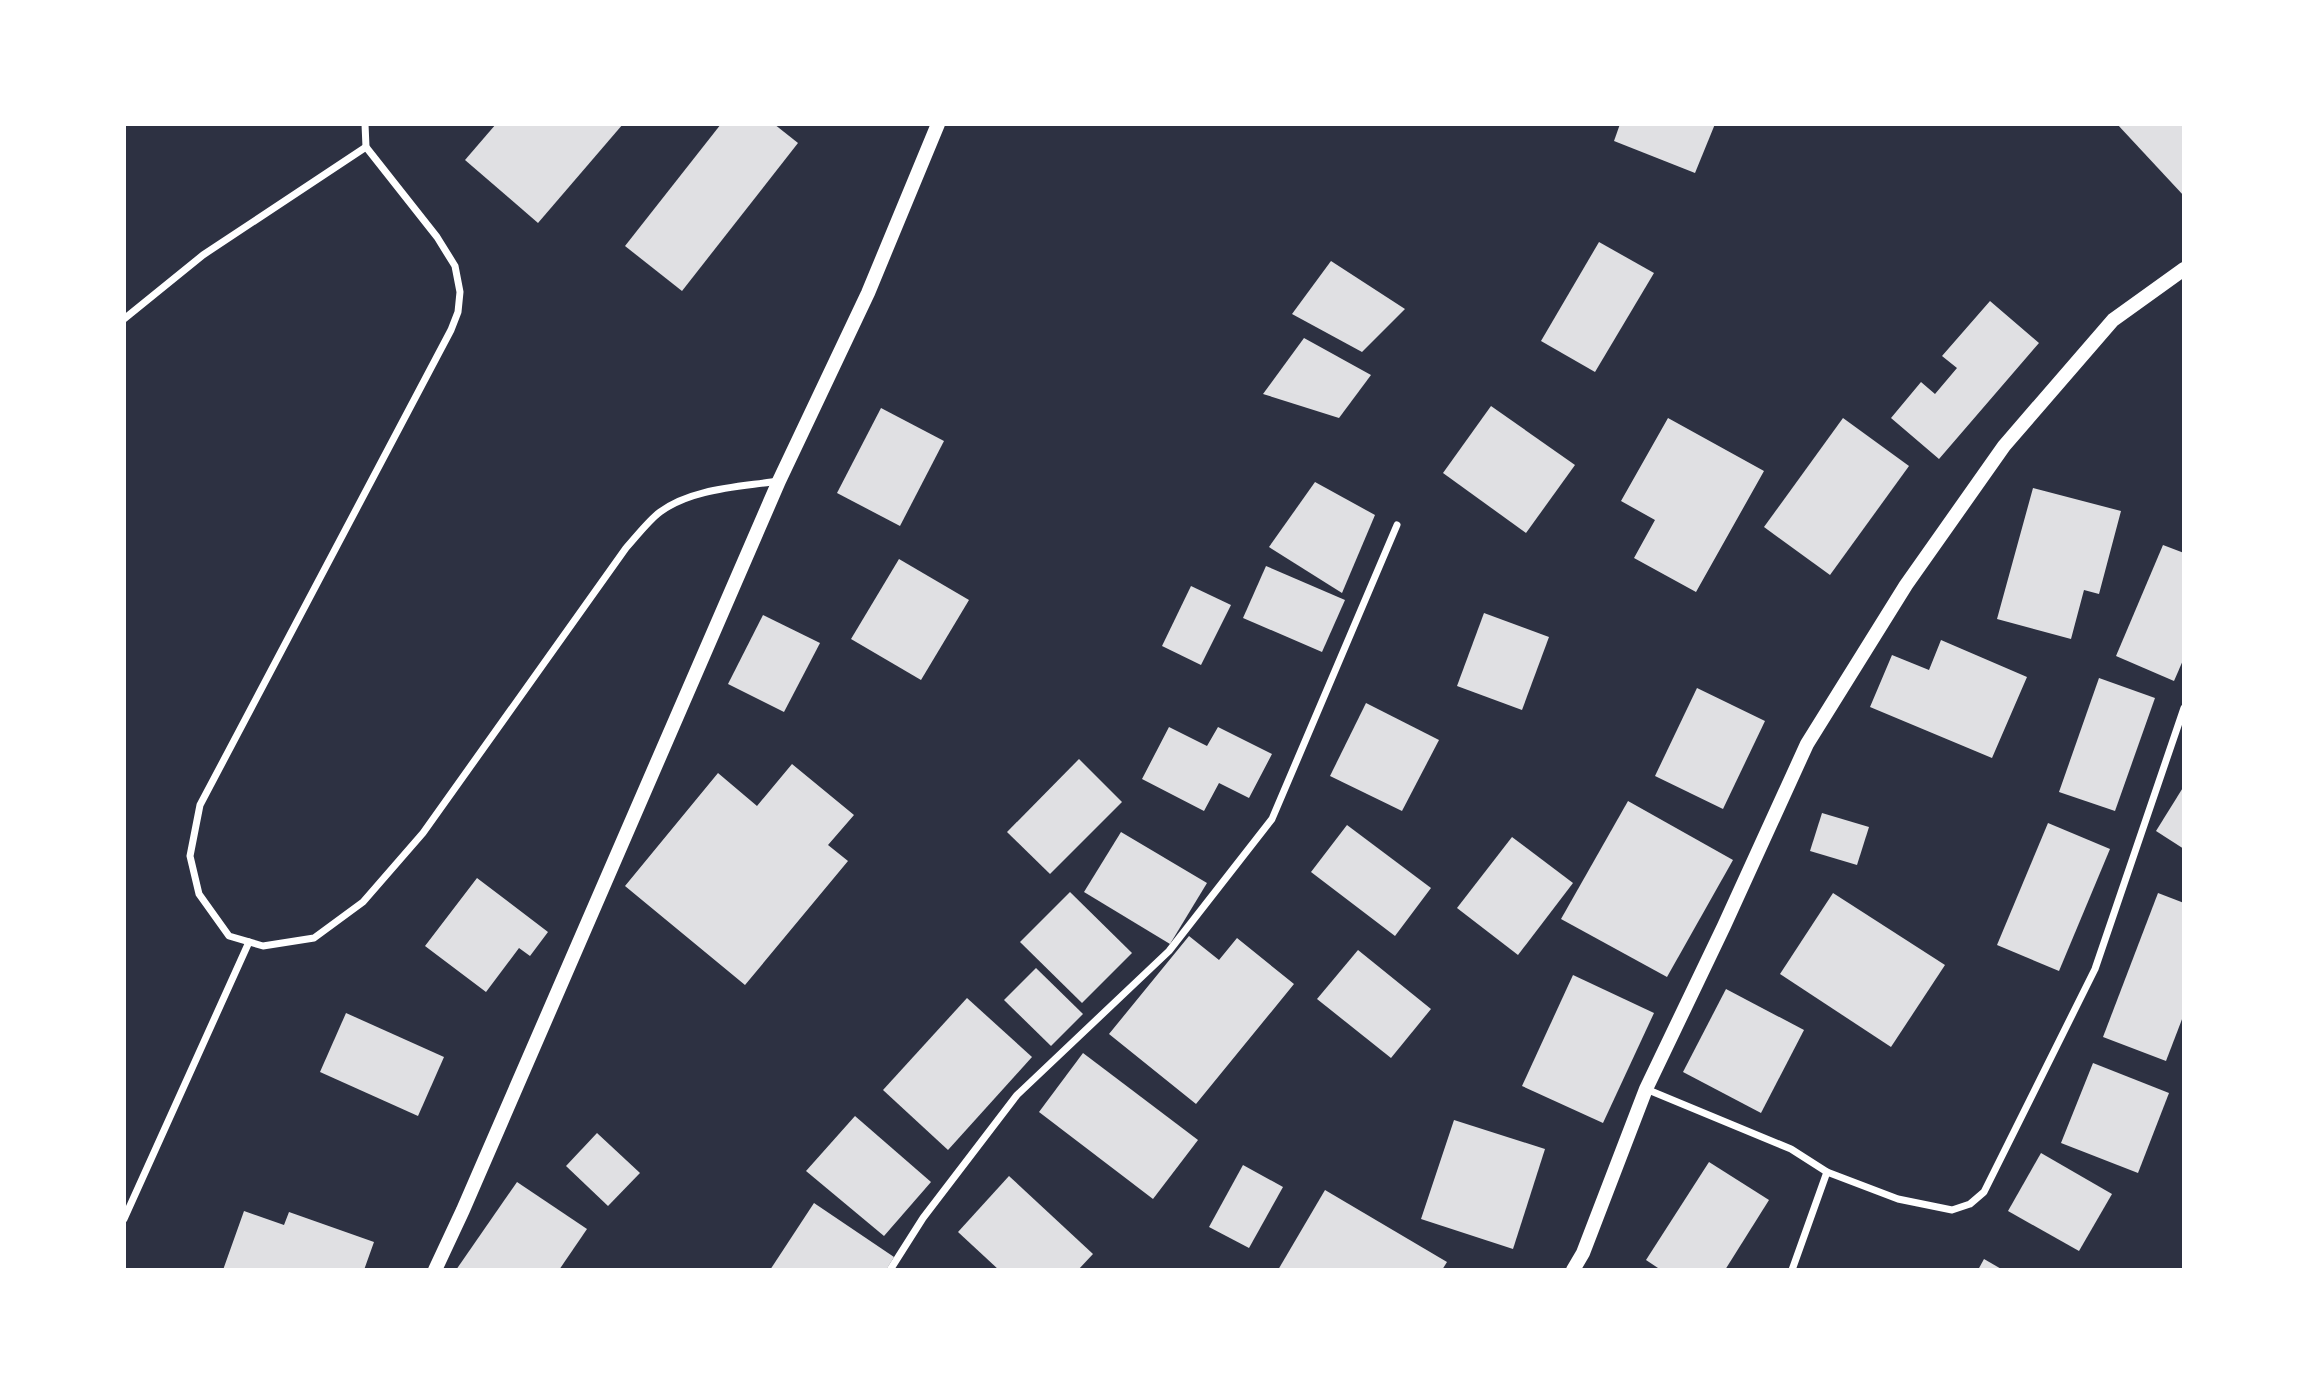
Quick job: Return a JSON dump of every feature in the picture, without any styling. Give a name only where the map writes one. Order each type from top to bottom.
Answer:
[{"type":"main road","points":[[435,1270],[779,481],[869,293],[938,124]]},
{"type":"main road","points":[[1573,1270],[1583,1253],[1646,1089],[1807,744],[1906,585],[2004,446],[2113,320],[2184,269]]},
{"type":"street","points":[[365,124],[366,146],[437,237],[455,266],[460,292],[458,312],[445,342],[200,805],[190,856],[198,894],[229,936],[263,946],[314,938],[363,902],[423,833],[626,548],[660,512],[684,499],[779,481]]},
{"type":"street","points":[[124,319],[203,255],[366,146]]},
{"type":"street","points":[[890,1270],[923,1218],[1017,1095],[1169,951],[1272,818],[1397,524]]},
{"type":"street","points":[[1646,1089],[1791,1149],[1827,1172],[1898,1199],[1952,1210],[1970,1204],[1984,1192],[2095,969],[2184,708]]},
{"type":"street","points":[[124,1219],[249,942]]},
{"type":"street","points":[[1793,1270],[1827,1172]]},
{"type":"building","points":[[496,124],[623,124],[538,223],[465,160]]},
{"type":"building","points":[[721,124],[774,124],[798,143],[682,291],[625,246]]},
{"type":"building","points":[[1620,124],[1715,124],[1695,173],[1614,141]]},
{"type":"building","points":[[2117,124],[2184,124],[2184,196]]},
{"type":"building","points":[[1599,242],[1654,273],[1595,372],[1541,341]]},
{"type":"building","points":[[1331,261],[1405,309],[1362,352],[1292,314]]},
{"type":"building","points":[[1990,301],[2039,343],[1939,459],[1891,418],[1921,382],[1935,394],[1957,368],[1942,356]]},
{"type":"building","points":[[1304,338],[1371,375],[1339,418],[1263,394]]},
{"type":"building","points":[[1491,406],[1575,465],[1526,533],[1443,473]]},
{"type":"building","points":[[881,408],[944,441],[900,526],[837,493]]},
{"type":"building","points":[[1668,418],[1764,471],[1696,592],[1634,558],[1655,520],[1621,501]]},
{"type":"building","points":[[1843,418],[1909,466],[1830,575],[1764,527]]},
{"type":"building","points":[[1315,482],[1375,515],[1342,593],[1269,547]]},
{"type":"building","points":[[2033,488],[2121,511],[2099,594],[2084,590],[2071,639],[1997,619]]},
{"type":"building","points":[[2163,545],[2184,553],[2184,658],[2174,681],[2116,656]]},
{"type":"building","points":[[899,559],[969,600],[921,680],[851,639]]},
{"type":"building","points":[[1266,566],[1345,600],[1322,652],[1243,618]]},
{"type":"building","points":[[1191,586],[1231,605],[1201,665],[1162,646]]},
{"type":"building","points":[[1484,613],[1549,637],[1522,710],[1457,686]]},
{"type":"building","points":[[763,615],[820,643],[784,712],[728,684]]},
{"type":"building","points":[[1941,640],[2027,677],[1992,758],[1870,707],[1892,655],[1929,670]]},
{"type":"building","points":[[2099,678],[2155,698],[2115,811],[2059,792]]},
{"type":"building","points":[[1697,688],[1765,721],[1723,809],[1655,776]]},
{"type":"building","points":[[1366,703],[1439,740],[1402,811],[1330,776]]},
{"type":"building","points":[[1169,727],[1207,746],[1218,727],[1272,754],[1249,798],[1219,783],[1204,811],[1142,779]]},
{"type":"building","points":[[1079,759],[1122,802],[1050,874],[1007,832]]},
{"type":"building","points":[[792,764],[854,815],[828,845],[848,861],[745,985],[625,886],[718,773],[757,806]]},
{"type":"building","points":[[2184,786],[2184,849],[2156,831]]},
{"type":"building","points":[[1628,801],[1733,860],[1667,977],[1561,919]]},
{"type":"building","points":[[1822,813],[1869,827],[1857,865],[1810,851]]},
{"type":"building","points":[[2048,823],[2110,849],[2059,971],[1997,945]]},
{"type":"building","points":[[1347,825],[1431,888],[1395,936],[1311,872]]},
{"type":"building","points":[[1121,832],[1207,883],[1170,944],[1084,892]]},
{"type":"building","points":[[1512,837],[1573,883],[1518,955],[1457,908]]},
{"type":"building","points":[[477,878],[548,932],[530,956],[519,948],[486,992],[425,946]]},
{"type":"building","points":[[1070,892],[1132,953],[1082,1003],[1020,942]]},
{"type":"building","points":[[1833,893],[1945,965],[1891,1047],[1780,974]]},
{"type":"building","points":[[2158,893],[2184,903],[2184,1014],[2166,1061],[2103,1037]]},
{"type":"building","points":[[1189,936],[1219,960],[1237,938],[1294,984],[1196,1104],[1109,1034]]},
{"type":"building","points":[[1358,950],[1431,1009],[1391,1058],[1317,999]]},
{"type":"building","points":[[1036,968],[1083,1014],[1051,1046],[1004,1000]]},
{"type":"building","points":[[1573,975],[1654,1013],[1603,1123],[1522,1086]]},
{"type":"building","points":[[1726,989],[1804,1030],[1761,1113],[1683,1072]]},
{"type":"building","points":[[967,998],[1032,1057],[948,1150],[883,1090]]},
{"type":"building","points":[[346,1013],[444,1057],[418,1116],[320,1072]]},
{"type":"building","points":[[1083,1053],[1198,1140],[1153,1199],[1039,1112]]},
{"type":"building","points":[[2093,1063],[2169,1093],[2138,1173],[2061,1143]]},
{"type":"building","points":[[855,1116],[931,1182],[884,1236],[806,1171]]},
{"type":"building","points":[[1454,1120],[1545,1149],[1513,1249],[1421,1219]]},
{"type":"building","points":[[597,1133],[640,1173],[608,1206],[566,1166]]},
{"type":"building","points":[[2041,1153],[2112,1194],[2079,1251],[2008,1211]]},
{"type":"building","points":[[1709,1162],[1769,1200],[1725,1270],[1661,1270],[1646,1260]]},
{"type":"building","points":[[1243,1165],[1283,1187],[1249,1248],[1209,1227]]},
{"type":"building","points":[[1009,1176],[1093,1254],[1078,1270],[999,1270],[958,1232]]},
{"type":"building","points":[[517,1182],[587,1229],[559,1270],[456,1270]]},
{"type":"building","points":[[1325,1190],[1447,1262],[1442,1270],[1278,1270]]},
{"type":"building","points":[[814,1203],[894,1257],[886,1270],[770,1270]]},
{"type":"building","points":[[244,1211],[284,1225],[289,1212],[374,1242],[364,1270],[223,1270]]},
{"type":"building","points":[[1984,1259],[2003,1270],[1978,1270]]}]
